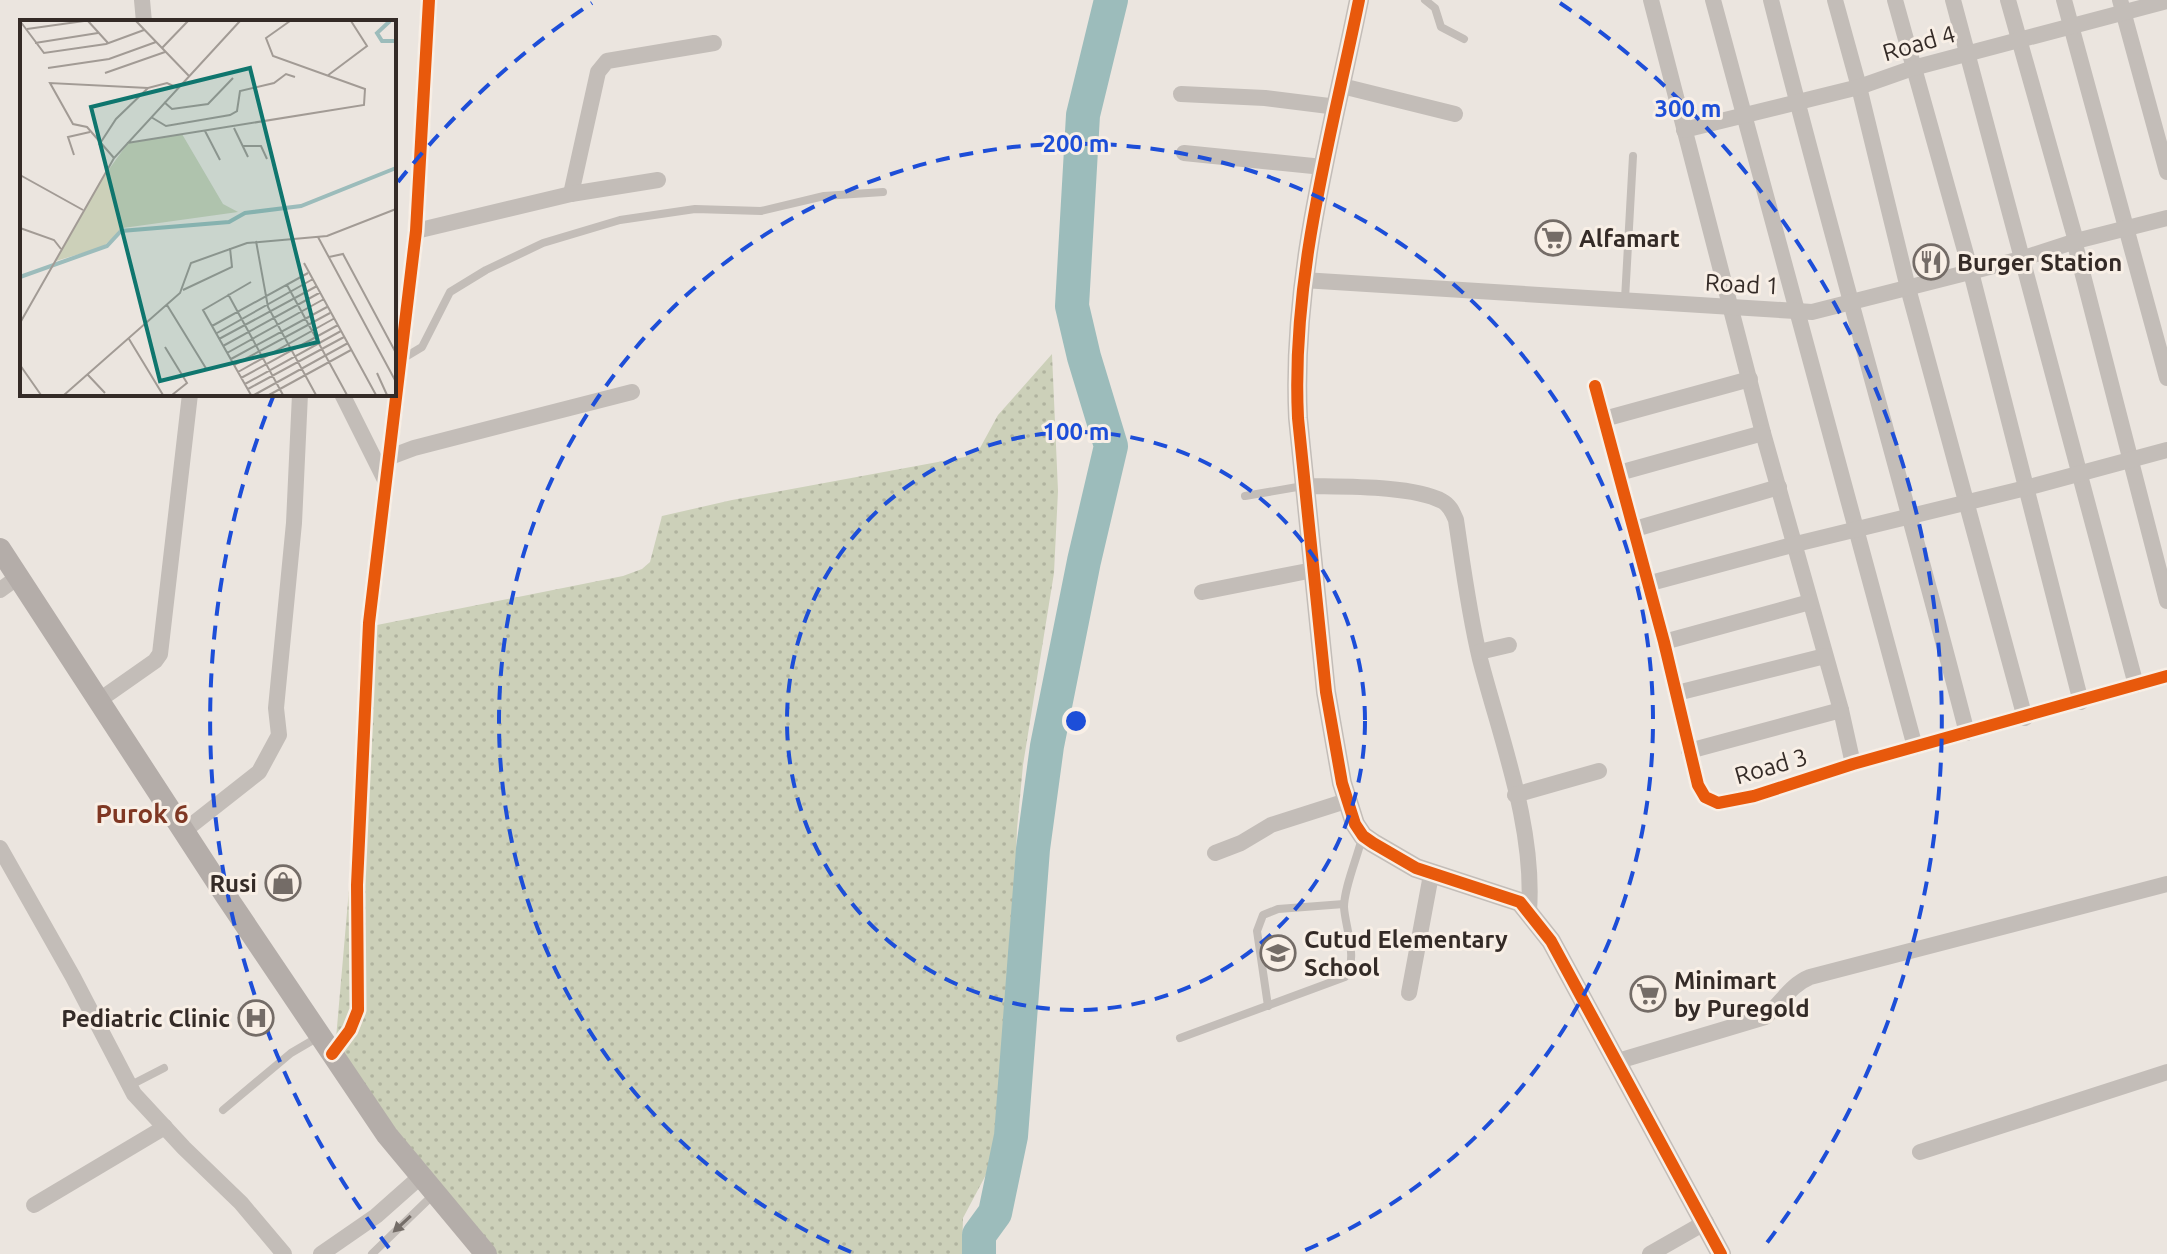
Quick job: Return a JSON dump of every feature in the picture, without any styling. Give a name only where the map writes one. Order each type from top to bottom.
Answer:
[{"type":"main road","points":[[0,549],[9,584],[98,701],[387,1135],[482,1253]]},
{"type":"street","points":[[396,383],[416,231],[429,0]]},
{"type":"street","points":[[1359,0],[1323,167],[1303,280],[1296,379],[1326,692],[1346,801],[1363,836],[1431,875],[1507,896],[1529,911],[1551,941],[1721,1254]]},
{"type":"street","points":[[1651,0],[1763,433],[1796,544],[1853,764]]},
{"type":"street","points":[[1713,0],[1915,747]]},
{"type":"street","points":[[1771,0],[1967,733]]},
{"type":"street","points":[[1835,0],[1908,288],[2025,718]]},
{"type":"street","points":[[1895,0],[1971,272],[2081,702]]},
{"type":"street","points":[[1953,0],[2136,685]]},
{"type":"street","points":[[2008,0],[2076,241],[2167,601]]},
{"type":"street","points":[[2064,0],[2167,378]]},
{"type":"street","name":"Road 4","points":[[1684,130],[1859,87],[1913,68],[2071,26],[2121,7],[2167,1]]},
{"type":"street","points":[[2121,7],[2167,172]]},
{"type":"street","points":[[571,194],[598,72],[607,61],[714,43]]},
{"type":"street","points":[[1342,86],[1455,114]]},
{"type":"street","points":[[1181,94],[1265,98],[1337,107]]},
{"type":"street","points":[[1184,153],[1323,167]]},
{"type":"street","points":[[416,231],[571,194],[658,180]]},
{"type":"street","name":"Road 1","points":[[1303,280],[1812,312],[2167,218]]},
{"type":"street","points":[[1604,419],[1750,379]]},
{"type":"street","name":"Road 3","points":[[1595,386],[1635,529],[1689,751],[1705,797],[1718,803],[1754,796],[1853,764],[2167,676]]},
{"type":"street","points":[[390,457],[414,448],[632,392]]},
{"type":"street","points":[[98,701],[155,661],[160,654],[190,396]]},
{"type":"street","points":[[184,831],[259,772],[279,735],[276,708],[294,523],[300,396]]},
{"type":"street","points":[[343,396],[386,482]]},
{"type":"street","points":[[326,1044],[350,1030],[358,1010],[357,899],[369,623],[395,396]]},
{"type":"street","points":[[1619,473],[1763,433]]},
{"type":"street","points":[[1647,584],[2167,450]]},
{"type":"street","points":[[1305,486],[1409,492],[1441,500],[1449,506],[1456,520],[1479,652],[1531,868],[1529,911]]},
{"type":"street","points":[[1635,529],[1779,487]]},
{"type":"street","points":[[1202,592],[1313,570]]},
{"type":"street","points":[[1664,642],[1810,602]]},
{"type":"street","points":[[1479,652],[1509,645]]},
{"type":"street","points":[[1677,693],[1825,656]]},
{"type":"street","points":[[1689,751],[1841,710]]},
{"type":"street","points":[[1515,795],[1599,771]]},
{"type":"street","points":[[1215,853],[1241,843],[1271,825],[1346,801]]},
{"type":"street","points":[[0,848],[73,977],[129,1087],[241,1203],[284,1254]]},
{"type":"street","points":[[1409,993],[1431,875]]},
{"type":"street","points":[[1615,1062],[1765,1017],[1796,983],[1810,977],[2167,884]]},
{"type":"street","points":[[1920,1152],[2167,1072]]},
{"type":"street","points":[[34,1205],[165,1127]]},
{"type":"street","points":[[321,1254],[427,1186]]},
{"type":"street","points":[[1650,1254],[1706,1222]]},
{"type":"lane","points":[[1425,0],[1435,8],[1441,27],[1464,39]]},
{"type":"lane","points":[[1625,299],[1633,156]]},
{"type":"lane","points":[[398,358],[422,347],[450,292],[486,270],[543,243],[620,220],[695,209],[761,211],[824,196],[883,192]]},
{"type":"lane","points":[[1245,496],[1305,486]]},
{"type":"lane","points":[[1180,1038],[1345,977],[1349,972],[1351,955],[1344,904],[1363,836]]},
{"type":"lane","points":[[1268,1006],[1257,931],[1263,915],[1278,909],[1344,904]]},
{"type":"lane","points":[[223,1110],[291,1053],[326,1044]]},
{"type":"lane","points":[[129,1087],[164,1068]]},
{"type":"lane","points":[[372,1254],[427,1186]]},
{"type":"green space","points":[[1052,354],[1058,491],[1054,573],[1023,765],[1017,829],[1005,1116],[997,1154],[963,1218],[962,1254],[492,1254],[335,1050],[372,626],[623,576],[642,569],[650,562],[662,516],[965,457],[980,448],[998,415]]},
{"type":"waterway","points":[[979,1254],[979,1235],[995,1213],[1011,1136],[1033,849],[1047,746],[1084,561],[1111,446],[1072,306],[1083,115],[1111,0]]},
{"type":"cycle path","points":[[332,1054],[350,1030],[358,1010],[357,885],[369,623],[416,231],[429,0]]},
{"type":"cycle path","points":[[1359,0],[1315,208],[1297,365],[1298,418],[1326,692],[1342,783],[1355,824],[1363,836],[1373,843],[1416,868],[1520,902],[1551,941],[1721,1254]]},
{"type":"cycle path","points":[[1595,386],[1664,642],[1698,785],[1705,797],[1718,803],[1754,796],[1853,764],[2167,676]]},
{"type":"place","name":"Alfamart","points":[[1553,238]]},
{"type":"place","name":"Burger Station","points":[[1931,262]]},
{"type":"place","name":"Rusi","points":[[283,883]]},
{"type":"place","name":"Cutud Elementary School","points":[[1278,953]]},
{"type":"place","name":"Minimart by Puregold","points":[[1648,994]]},
{"type":"place","name":"Pediatric Clinic","points":[[256,1018]]},
{"type":"district","name":"Purok 6","points":[[142,813]]}]
